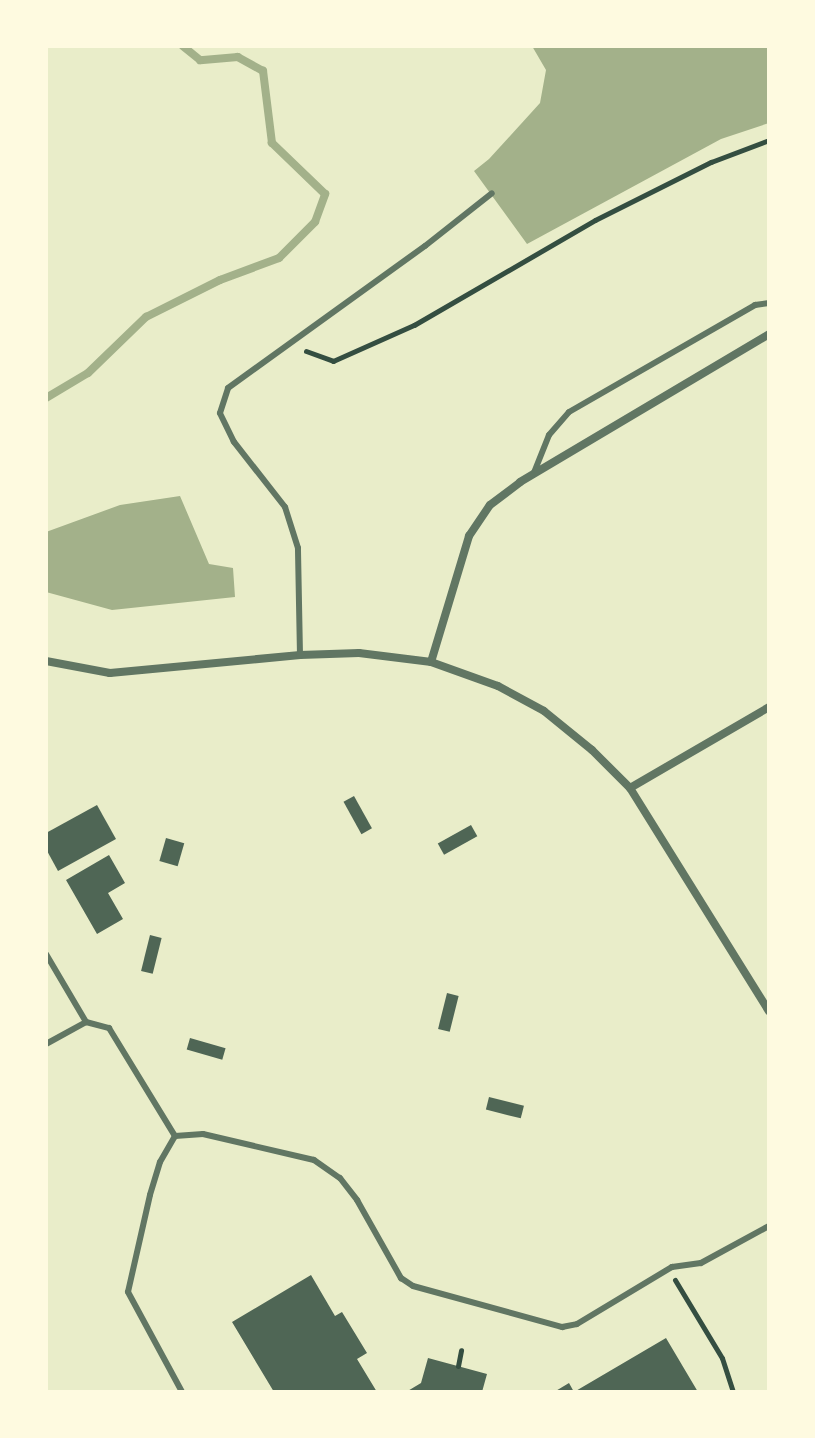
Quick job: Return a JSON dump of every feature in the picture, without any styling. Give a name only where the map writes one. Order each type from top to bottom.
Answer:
[{"type":"street","points":[[431,662],[469,536],[490,505],[533,475],[769,334]]},
{"type":"street","points":[[46,661],[110,673],[300,655],[359,653],[431,662],[498,686],[544,711],[592,750],[630,788],[769,1011]]},
{"type":"street","points":[[630,788],[769,707]]},
{"type":"lane","points":[[300,655],[298,548],[285,507],[234,442],[220,413],[228,388],[492,193]]},
{"type":"lane","points":[[533,475],[549,435],[569,412],[755,305],[769,303]]},
{"type":"lane","points":[[46,954],[86,1022]]},
{"type":"lane","points":[[46,1044],[86,1022],[109,1028],[175,1136]]},
{"type":"lane","points":[[175,1136],[203,1134],[314,1160],[340,1178],[357,1200],[401,1278],[413,1286],[562,1327],[577,1324],[668,1269],[701,1263],[769,1226]]},
{"type":"lane","points":[[175,1136],[160,1162],[150,1195],[128,1292],[182,1392]]},
{"type":"path","points":[[288,345],[333,361],[414,325],[522,260],[672,181],[769,140]]},
{"type":"path","points":[[668,1269],[722,1358],[733,1392]]},
{"type":"path","points":[[458,1366],[461,1350]]},
{"type":"shaded area","points":[[532,46],[769,46],[769,123],[721,139],[527,244],[474,171],[489,159],[540,103],[546,70]]},
{"type":"shaded area","points":[[180,496],[209,564],[233,568],[235,597],[112,610],[46,592],[46,532],[120,505]]},
{"type":"building","points":[[354,796],[372,828],[361,834],[344,802]]},
{"type":"building","points":[[97,805],[116,839],[58,871],[46,849],[46,833]]},
{"type":"building","points":[[471,825],[477,836],[444,855],[438,843]]},
{"type":"building","points":[[166,838],[184,843],[178,866],[159,861]]},
{"type":"building","points":[[109,855],[125,883],[108,893],[123,919],[97,934],[66,880]]},
{"type":"building","points":[[150,935],[162,938],[153,974],[141,971]]},
{"type":"building","points":[[447,993],[459,996],[450,1032],[438,1029]]},
{"type":"building","points":[[190,1038],[226,1048],[222,1060],[187,1050]]},
{"type":"building","points":[[489,1097],[524,1106],[521,1118],[486,1110]]},
{"type":"building","points":[[311,1275],[335,1316],[342,1312],[367,1353],[357,1359],[377,1392],[274,1392],[232,1322]]},
{"type":"building","points":[[666,1338],[698,1392],[574,1392]]},
{"type":"building","points":[[428,1358],[487,1374],[482,1392],[406,1392],[421,1383]]},
{"type":"building","points":[[569,1383],[574,1392],[554,1392]]},
{"type":"waterway","points":[[46,398],[88,373],[146,317],[220,280],[279,258],[315,222],[325,194],[272,143],[263,71],[238,57],[200,60],[183,46]]}]
